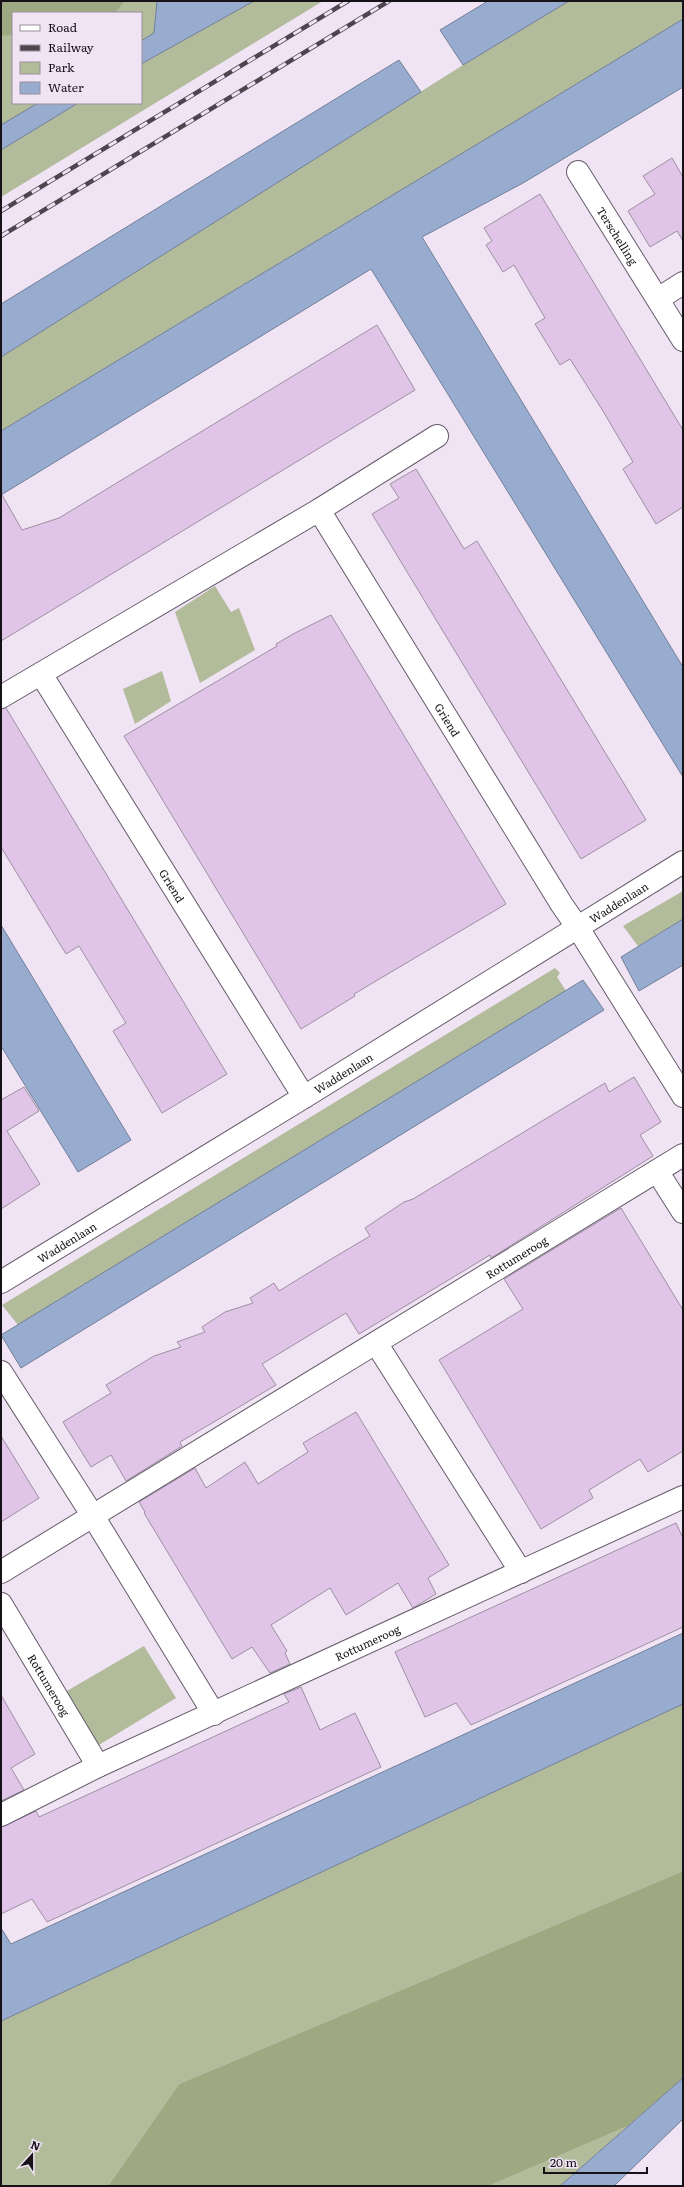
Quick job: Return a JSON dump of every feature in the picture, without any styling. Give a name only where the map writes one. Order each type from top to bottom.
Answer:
[{"type":"street","name":"Terschelling","points":[[578,172],[683,340]]},
{"type":"street","points":[[658,299],[683,283]]},
{"type":"street","points":[[1,696],[41,674],[319,510],[438,436]]},
{"type":"street","name":"Griend","points":[[319,510],[562,905],[578,928]]},
{"type":"street","name":"Griend","points":[[41,674],[304,1097]]},
{"type":"street","name":"Waddenlaan","points":[[1,1282],[304,1097],[683,862]]},
{"type":"street","points":[[578,928],[683,1096]]},
{"type":"street","name":"Rottumeroog","points":[[1,1572],[683,1155]]},
{"type":"street","points":[[657,1171],[683,1212]]},
{"type":"street","points":[[376,1343],[521,1572]]},
{"type":"street","points":[[1,1372],[93,1516],[214,1714]]},
{"type":"street","name":"Rottumeroog","points":[[1,1815],[98,1766],[214,1714],[683,1497]]},
{"type":"street","name":"Rottumeroog","points":[[1,1604],[98,1766]]},
{"type":"green space","points":[[1,1],[157,1],[154,33],[142,40],[142,12],[12,12],[12,104],[37,104],[1,126]]},
{"type":"green space","points":[[1,1],[125,1],[116,12],[12,12],[12,35],[1,36]]},
{"type":"green space","points":[[254,1],[323,1],[1,197],[1,150],[76,104],[142,104],[142,63]]},
{"type":"green space","points":[[569,1],[683,1],[683,19],[1,431],[1,357],[463,65]]},
{"type":"green space","points":[[215,586],[231,612],[239,608],[255,650],[200,683],[175,612]]},
{"type":"green space","points":[[162,671],[171,701],[135,724],[123,689]]},
{"type":"green space","points":[[683,891],[683,919],[638,946],[623,926]]},
{"type":"green space","points":[[555,968],[560,973],[557,977],[566,991],[18,1325],[2,1305]]},
{"type":"green space","points":[[144,1646],[176,1698],[94,1748],[60,1695]]},
{"type":"green space","points":[[683,1704],[683,1871],[179,2084],[108,2186],[1,2186],[1,2021]]},
{"type":"green space","points":[[683,1871],[683,2078],[628,2126],[489,2186],[108,2186],[179,2084]]},
{"type":"green space","points":[[628,2126],[560,2186],[489,2186]]},
{"type":"water","points":[[157,1],[254,1],[142,63],[142,40],[154,33]]},
{"type":"water","points":[[488,1],[569,1],[463,65],[440,30]]},
{"type":"water","points":[[683,19],[683,87],[523,183],[422,237],[683,667],[683,777],[371,269],[1,495],[1,431]]},
{"type":"water","points":[[399,60],[421,92],[1,357],[1,304]]},
{"type":"water","points":[[36,104],[76,104],[1,150],[1,125]]},
{"type":"water","points":[[683,919],[683,965],[639,991],[621,957]]},
{"type":"water","points":[[1,925],[131,1140],[78,1172],[1,1046]]},
{"type":"water","points":[[583,980],[604,1010],[21,1368],[1,1335]]},
{"type":"water","points":[[683,1633],[683,1704],[1,2021],[1,1928],[11,1944]]},
{"type":"water","points":[[683,2078],[683,2119],[614,2186],[560,2186]]},
{"type":"building","points":[[672,158],[683,177],[683,241],[677,231],[650,247],[628,211],[655,194],[643,176]]},
{"type":"building","points":[[540,194],[683,430],[683,507],[656,524],[623,469],[633,462],[603,411],[570,359],[560,365],[535,324],[545,318],[514,265],[503,272],[486,245],[492,241],[484,228]]},
{"type":"building","points":[[377,325],[415,390],[1,641],[1,493],[22,530],[59,518]]},
{"type":"building","points":[[416,469],[464,549],[477,541],[646,820],[581,859],[372,514],[399,498],[390,484]]},
{"type":"building","points":[[331,615],[506,904],[354,994],[355,996],[301,1029],[124,736],[277,646],[276,644]]},
{"type":"building","points":[[6,708],[227,1074],[162,1113],[113,1031],[126,1023],[79,946],[66,954],[1,847],[1,709]]},
{"type":"building","points":[[634,1077],[661,1122],[640,1135],[653,1156],[491,1258],[490,1255],[359,1334],[346,1313],[262,1364],[276,1385],[180,1442],[182,1446],[126,1481],[111,1455],[91,1467],[63,1422],[111,1393],[106,1385],[154,1356],[181,1347],[177,1342],[205,1332],[202,1327],[225,1312],[253,1303],[250,1298],[274,1283],[279,1291],[370,1236],[365,1228],[404,1202],[413,1199],[605,1083],[609,1092]]},
{"type":"building","points":[[24,1087],[39,1111],[7,1131],[40,1184],[1,1209],[1,1100]]},
{"type":"building","points":[[621,1208],[683,1310],[683,1451],[648,1472],[640,1459],[589,1490],[593,1498],[541,1529],[439,1360],[523,1309],[504,1279]]},
{"type":"building","points":[[356,1412],[449,1565],[428,1578],[436,1594],[413,1608],[398,1583],[346,1615],[330,1588],[271,1625],[287,1651],[285,1653],[290,1664],[270,1673],[252,1647],[232,1659],[144,1513],[145,1512],[139,1502],[195,1468],[206,1488],[245,1462],[258,1484],[308,1452],[303,1443]]},
{"type":"building","points":[[1,1436],[39,1498],[1,1522]]},
{"type":"building","points":[[676,1523],[683,1538],[683,1627],[471,1725],[456,1703],[425,1717],[395,1652]]},
{"type":"building","points":[[301,1687],[320,1730],[355,1713],[381,1767],[47,1922],[32,1899],[1,1914],[1,1827],[36,1811],[39,1817],[289,1702],[284,1694]]},
{"type":"building","points":[[1,1695],[35,1754],[11,1768],[24,1790],[1,1801]]},
{"type":"railway","points":[[1,211],[348,1]]},
{"type":"railway","points":[[1,236],[389,1]]}]
